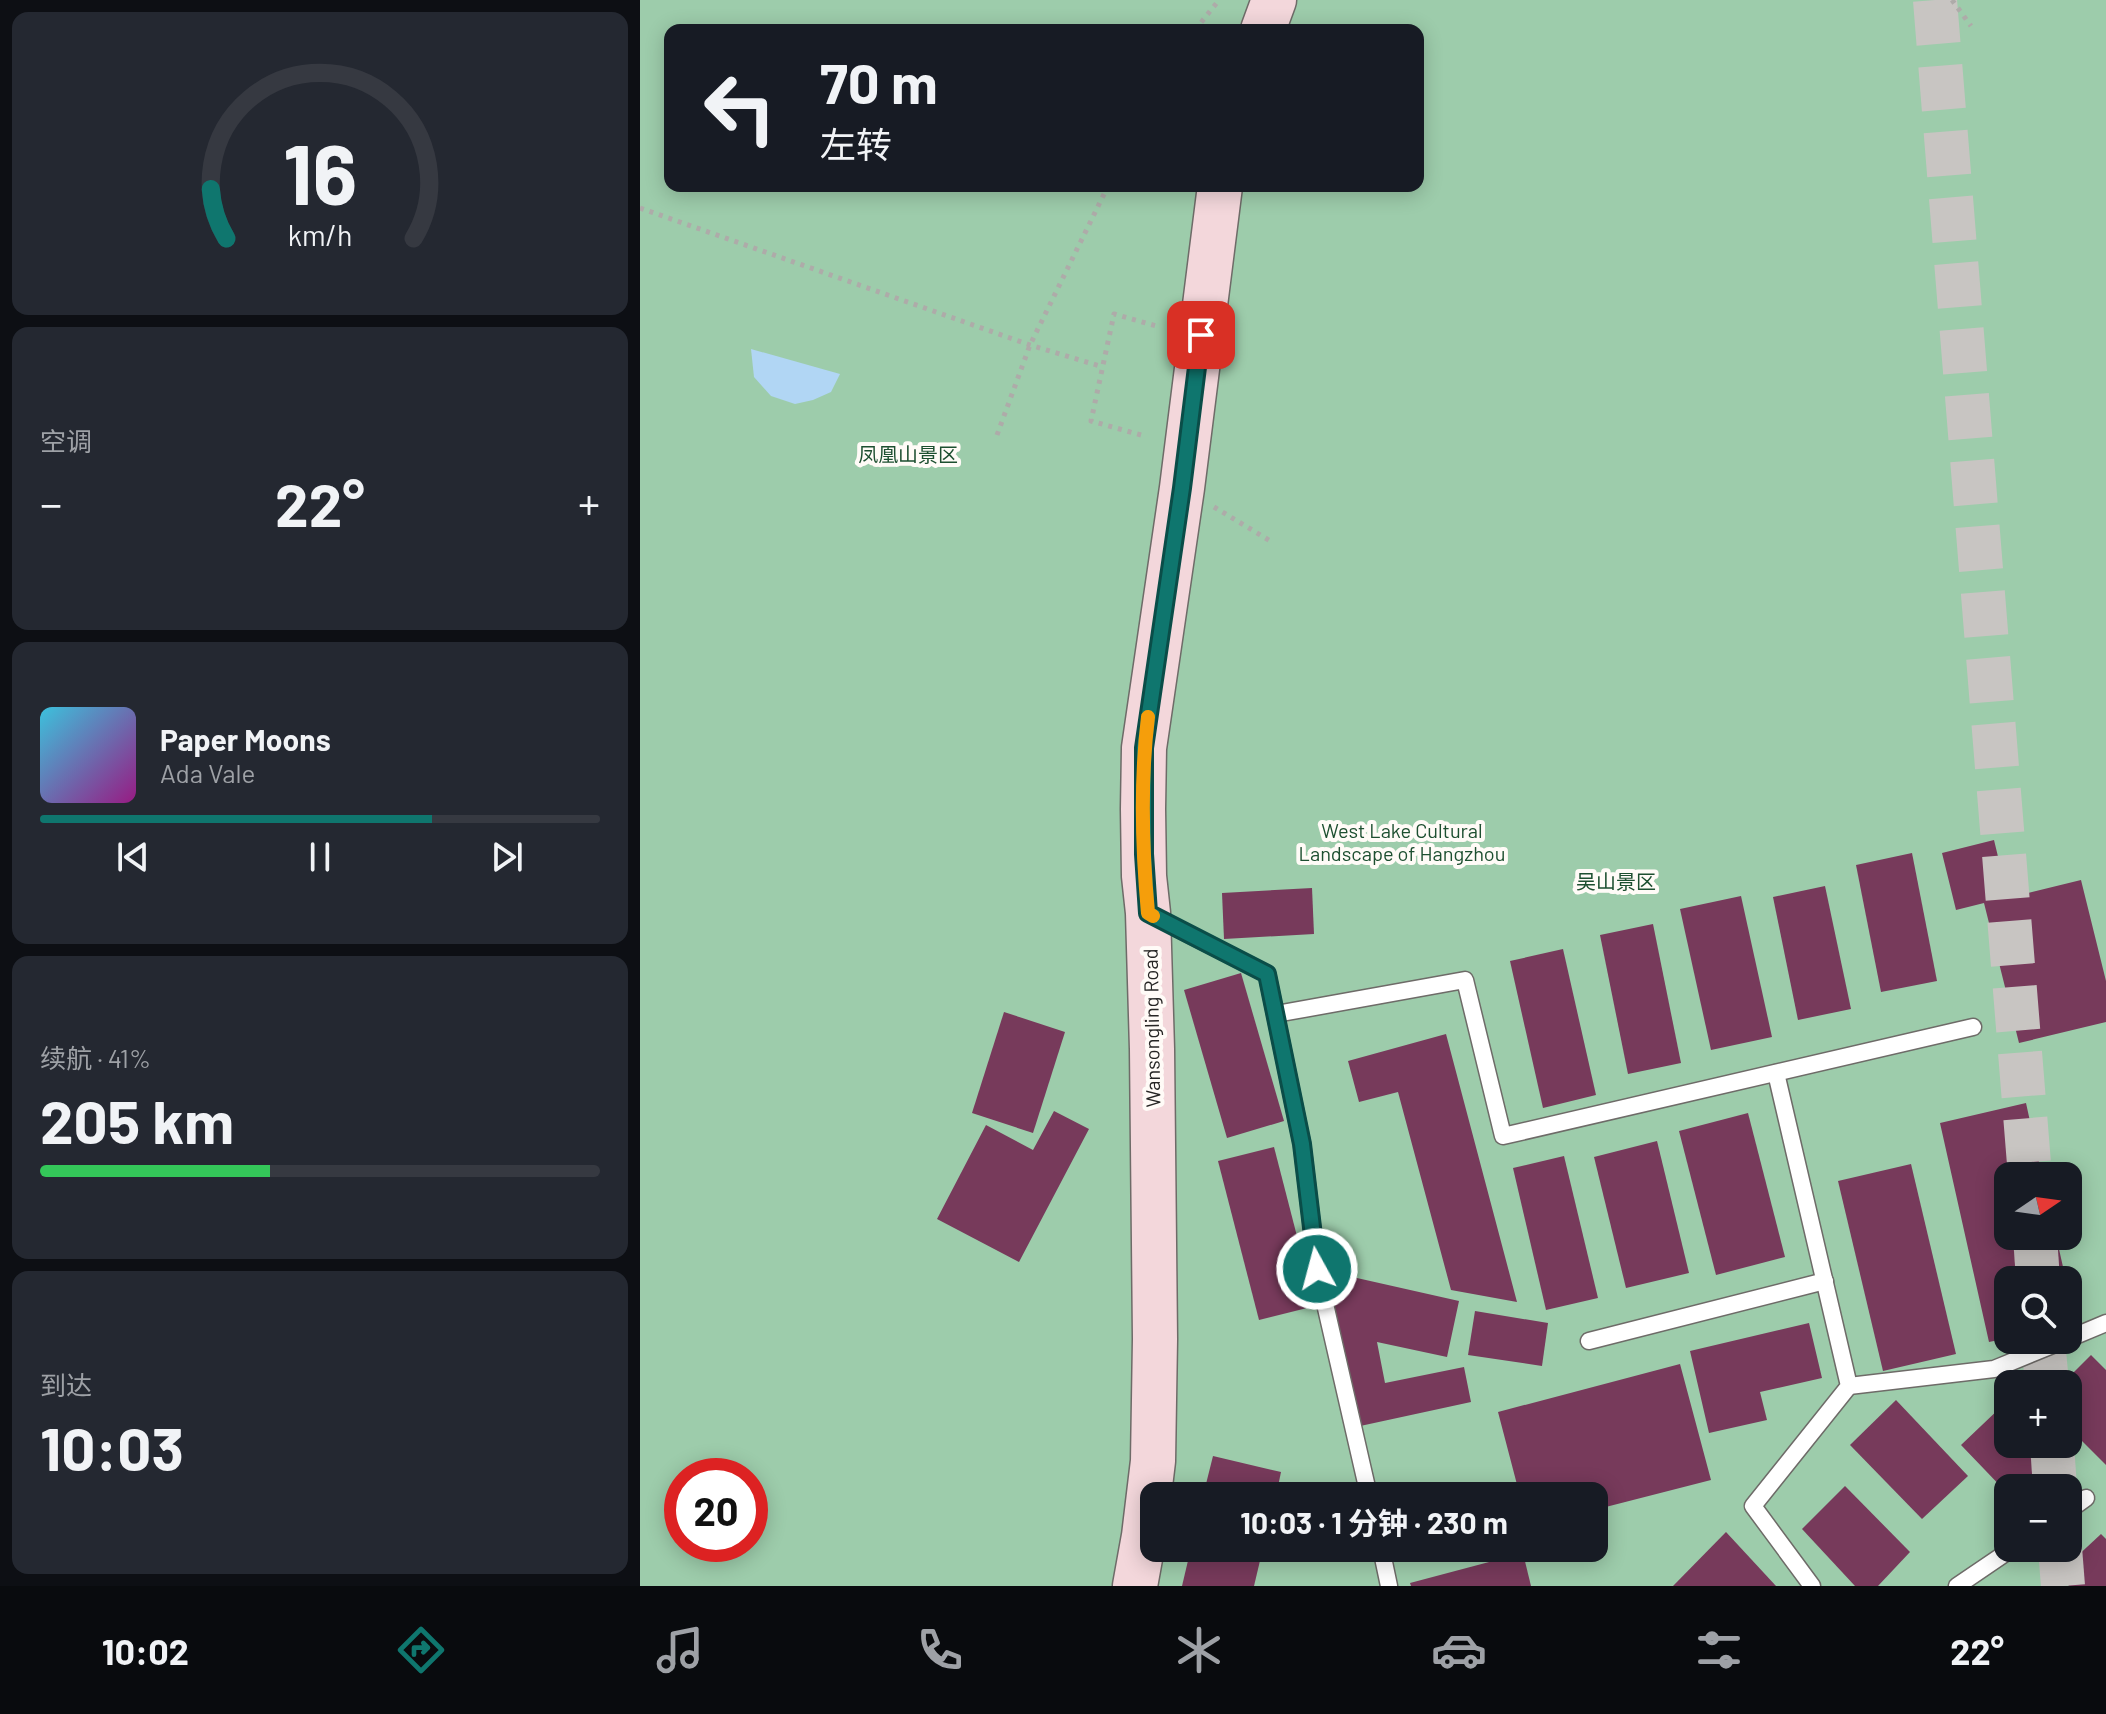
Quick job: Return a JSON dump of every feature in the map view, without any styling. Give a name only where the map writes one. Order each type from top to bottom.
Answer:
[{"type":"street","points":[[1265,24],[1274,0]]},
{"type":"street","name":"Wansongling Road","points":[[1135,1586],[1153,1461],[1155,1339],[1144,748],[1182,488],[1219,192]]},
{"type":"lane","points":[[1148,913],[1267,974],[1302,1144],[1317,1269],[1366,1482]]},
{"type":"lane","points":[[1276,1014],[1465,980],[1503,1136],[1973,1027]]},
{"type":"lane","points":[[1776,1073],[1849,1386]]},
{"type":"lane","points":[[1589,1341],[1825,1281]]},
{"type":"lane","points":[[2082,1333],[2106,1323]]},
{"type":"lane","points":[[1812,1586],[1753,1506],[1849,1386],[1994,1369],[2030,1354]]},
{"type":"lane","points":[[2082,1501],[2086,1498]]},
{"type":"lane","points":[[1957,1586],[1994,1561]]},
{"type":"lane","points":[[1384,1562],[1389,1586]]},
{"type":"path","points":[[1200,24],[1219,0]]},
{"type":"path","points":[[1952,0],[1971,26]]},
{"type":"path","points":[[997,435],[1030,345],[1105,192]]},
{"type":"path","points":[[640,208],[1030,345],[1103,367]]},
{"type":"path","points":[[1141,435],[1091,421],[1114,314],[1160,327]]},
{"type":"path","points":[[1182,488],[1272,542]]},
{"type":"green space","name":"吴山景区","points":[[640,0],[2106,0],[2106,1586],[640,1586]]},
{"type":"water","points":[[751,349],[840,374],[831,392],[795,404],[771,396],[754,377]]},
{"type":"building","points":[[1994,840],[2008,898],[2081,880],[2106,981],[2106,1022],[2019,1043],[1984,903],[1956,910],[1942,853]]},
{"type":"building","points":[[1912,853],[1937,981],[1881,992],[1856,865]]},
{"type":"building","points":[[1825,886],[1851,1009],[1798,1020],[1773,897]]},
{"type":"building","points":[[1312,888],[1314,934],[1224,939],[1222,893]]},
{"type":"building","points":[[1741,896],[1772,1037],[1711,1050],[1680,909]]},
{"type":"building","points":[[1653,924],[1681,1063],[1628,1074],[1600,935]]},
{"type":"building","points":[[1563,949],[1596,1095],[1543,1108],[1510,961]]},
{"type":"building","points":[[1241,973],[1284,1121],[1227,1138],[1184,990]]},
{"type":"building","points":[[1004,1012],[1065,1032],[1033,1133],[972,1113]]},
{"type":"building","points":[[1446,1034],[1517,1302],[1451,1290],[1398,1092],[1359,1102],[1348,1061]]},
{"type":"building","points":[[2026,1103],[2039,1162],[1994,1162],[1994,1250],[2059,1250],[2063,1266],[1994,1266],[1994,1341],[1989,1342],[1940,1123]]},
{"type":"building","points":[[1054,1111],[1089,1129],[1019,1262],[937,1219],[986,1125],[1033,1150]]},
{"type":"building","points":[[1748,1113],[1785,1257],[1716,1275],[1679,1131]]},
{"type":"building","points":[[1657,1141],[1689,1273],[1626,1288],[1594,1157]]},
{"type":"building","points":[[1274,1147],[1315,1306],[1259,1320],[1218,1161]]},
{"type":"building","points":[[1564,1156],[1598,1298],[1546,1310],[1513,1168]]},
{"type":"building","points":[[1911,1164],[1956,1354],[1883,1371],[1838,1181]]},
{"type":"building","points":[[1317,1269],[1459,1301],[1447,1357],[1377,1342],[1385,1383],[1464,1367],[1471,1402],[1351,1428]]},
{"type":"building","points":[[1475,1311],[1548,1323],[1542,1366],[1468,1355]]},
{"type":"building","points":[[1809,1323],[1822,1378],[1760,1392],[1767,1420],[1709,1433],[1690,1351]]},
{"type":"building","points":[[2091,1355],[2106,1370],[2106,1465],[2082,1441],[2082,1370],[2076,1370]]},
{"type":"building","points":[[1680,1364],[1711,1480],[1608,1506],[1608,1482],[1516,1482],[1498,1412]]},
{"type":"building","points":[[1896,1400],[1968,1476],[1922,1519],[1850,1445]]},
{"type":"building","points":[[1994,1414],[1994,1458],[2050,1458],[2062,1470],[2058,1474],[1994,1474],[1994,1479],[1961,1445]]},
{"type":"building","points":[[1213,1456],[1281,1472],[1279,1482],[1206,1482]]},
{"type":"building","points":[[1845,1486],[1910,1552],[1878,1586],[1855,1586],[1802,1529]]},
{"type":"building","points":[[1726,1532],[1776,1586],[1673,1586]]},
{"type":"building","points":[[2101,1534],[2106,1539],[2106,1586],[2069,1586],[2058,1574],[2071,1562],[2082,1562],[2082,1552]]},
{"type":"building","points":[[1188,1562],[1260,1562],[1254,1586],[1182,1586]]},
{"type":"building","points":[[1489,1562],[1525,1562],[1531,1586],[1411,1586],[1410,1583]]},
{"type":"tunnel","points":[[1935,0],[2029,1162]]},
{"type":"tunnel","points":[[2036,1250],[2037,1266]]},
{"type":"tunnel","points":[[2044,1354],[2046,1370]]},
{"type":"tunnel","points":[[2053,1458],[2054,1474]]},
{"type":"tunnel","points":[[2061,1562],[2063,1586]]},
{"type":"slow traffic","points":[[1148,717],[1144,748],[1144,876],[1148,913],[1153,916]]},
{"type":"route","points":[[1201,335],[1144,748],[1144,876],[1148,913],[1267,974],[1302,1144],[1317,1269]]},
{"type":"park label","name":"凤凰山景区","points":[[908,454]]},
{"type":"park label","name":"West Lake Cultural Landscape of Hangzhou","points":[[1402,842]]}]
